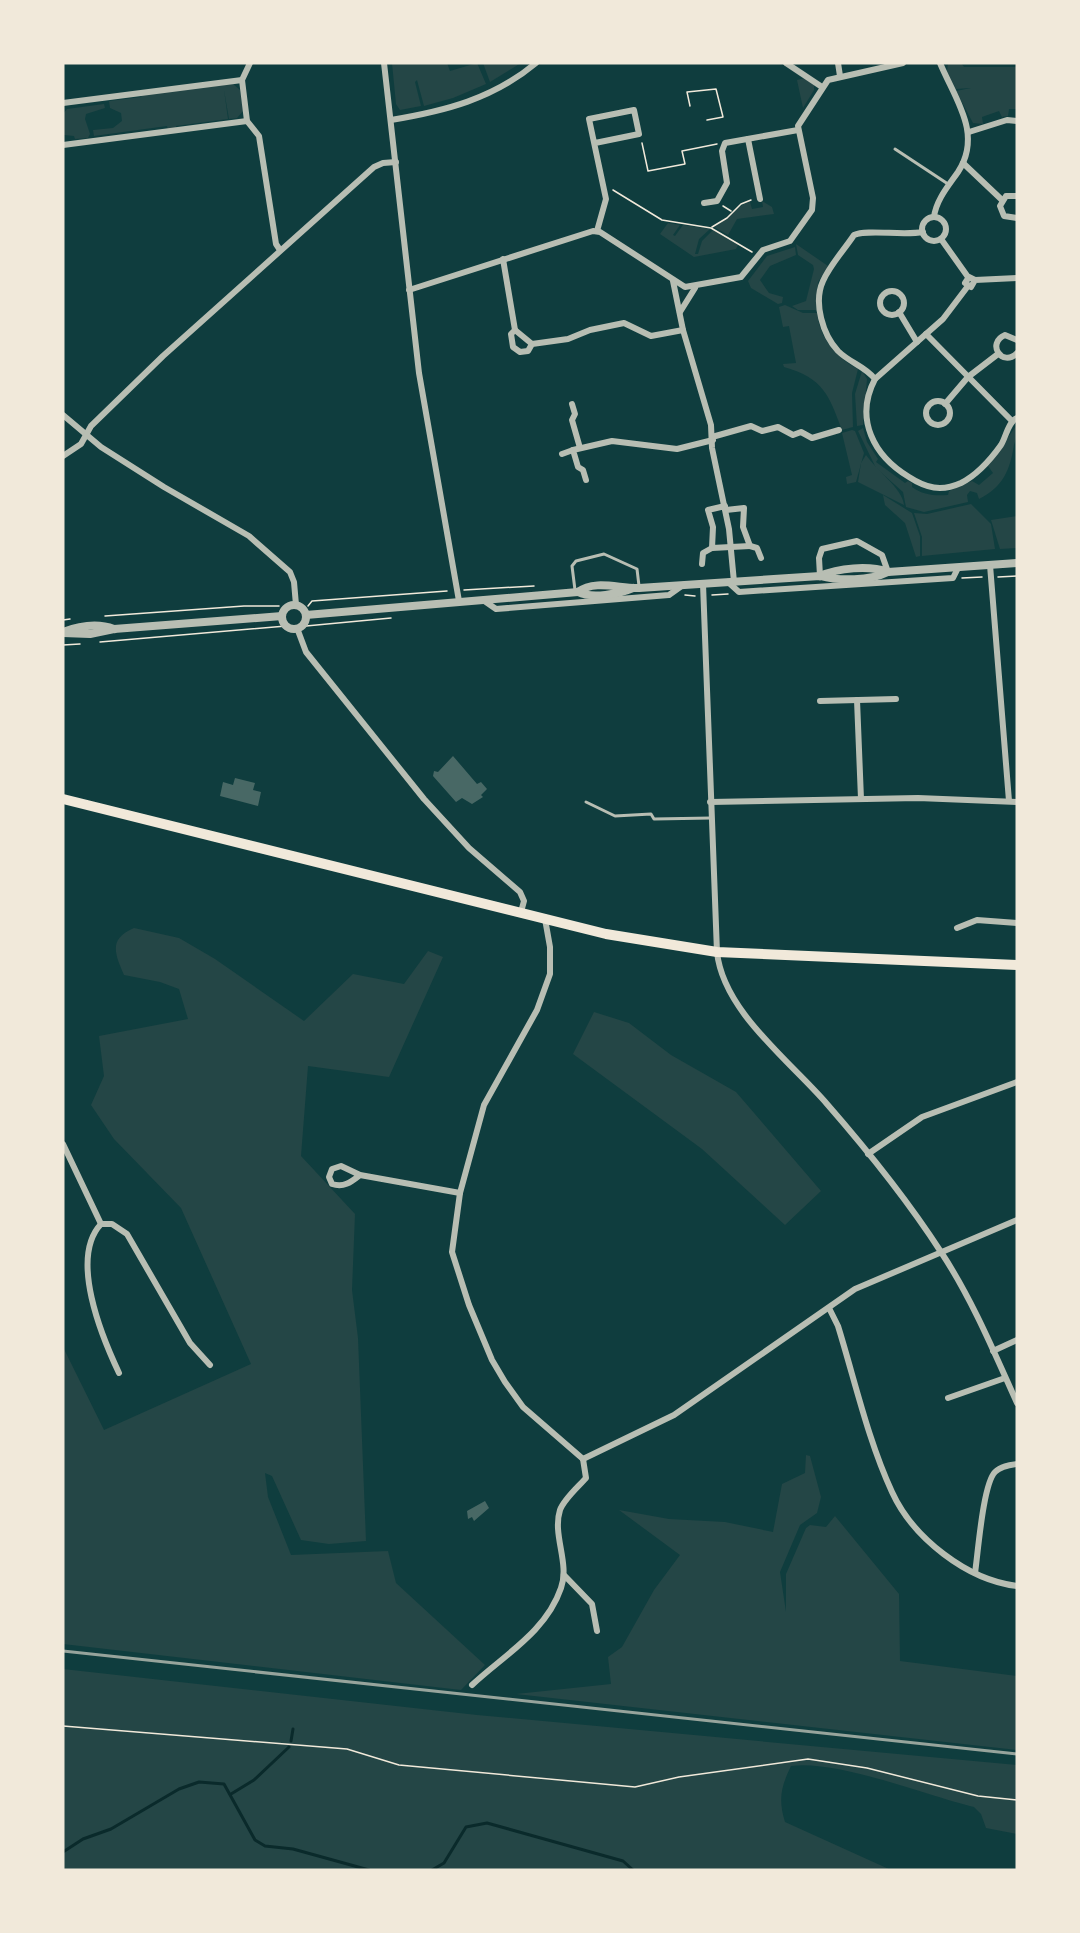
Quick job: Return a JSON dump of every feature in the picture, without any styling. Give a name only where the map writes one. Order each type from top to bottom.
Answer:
[{"type":"main road","points":[[63,799],[606,934],[717,952],[1017,965]]},
{"type":"street","points":[[250,63],[242,80],[247,121],[259,136],[276,244],[280,250]]},
{"type":"street","points":[[384,63],[419,374],[459,601]]},
{"type":"street","points":[[391,120],[468,103],[507,84],[536,63]]},
{"type":"street","points":[[786,63],[822,87]]},
{"type":"street","points":[[838,63],[840,76]]},
{"type":"street","points":[[876,63],[883,68]]},
{"type":"street","points":[[595,143],[639,134],[634,110],[589,119],[606,204],[596,225],[597,231],[687,288],[744,276],[758,255],[765,249],[790,241],[812,210],[813,198],[798,130],[801,119],[822,87],[828,80],[840,76],[903,63]]},
{"type":"street","points":[[934,217],[936,206],[963,163],[970,144],[969,132],[940,63]]},
{"type":"street","points":[[63,103],[242,80]]},
{"type":"street","points":[[969,132],[1007,120],[1017,121]]},
{"type":"street","points":[[63,145],[247,121]]},
{"type":"street","points":[[704,203],[717,201],[728,181],[722,151],[725,143],[798,130]]},
{"type":"street","points":[[748,139],[760,199]]},
{"type":"street","points":[[63,456],[81,444],[85,433],[163,356],[374,167],[396,162]]},
{"type":"street","points":[[963,163],[1002,200],[1002,213],[1008,218],[1017,218]]},
{"type":"street","points":[[1002,200],[1010,195],[1017,196]]},
{"type":"street","points":[[934,217],[940,218],[946,225],[945,234],[941,239],[931,240],[922,232],[925,221],[934,217]]},
{"type":"street","points":[[410,290],[597,231]]},
{"type":"street","points":[[875,379],[866,369],[844,357],[829,340],[820,308],[823,281],[858,233],[910,235],[922,232]]},
{"type":"street","points":[[941,239],[972,278]]},
{"type":"street","points":[[504,259],[515,330],[532,344],[568,339],[590,330],[624,323],[651,336],[683,330]]},
{"type":"street","points":[[926,334],[968,377],[1015,419],[990,460],[968,479],[946,488],[925,486],[886,462],[875,448],[868,425],[868,401],[875,379],[917,342],[926,334],[943,319],[968,286],[965,281],[972,278],[1017,278]]},
{"type":"street","points":[[673,279],[683,330],[712,438],[732,547],[731,582],[740,592],[952,578],[958,568]]},
{"type":"street","points":[[680,313],[697,286]]},
{"type":"street","points":[[894,291],[901,296],[904,304],[899,312],[888,315],[882,310],[880,299],[885,293],[894,291]]},
{"type":"street","points":[[899,312],[917,342]]},
{"type":"street","points":[[515,330],[511,334],[513,347],[520,352],[528,351],[532,344]]},
{"type":"street","points":[[1017,340],[1009,335],[1001,336],[995,346],[998,354],[1008,359],[1017,353]]},
{"type":"street","points":[[945,404],[968,377],[998,354]]},
{"type":"street","points":[[936,402],[945,404],[950,414],[946,422],[939,426],[930,423],[926,413],[928,406],[936,402]]},
{"type":"street","points":[[572,404],[575,414],[572,420],[578,467],[583,470],[586,480]]},
{"type":"street","points":[[63,415],[101,447],[164,487],[249,536],[290,572],[294,582],[296,605]]},
{"type":"street","points":[[562,453],[612,441],[677,450],[751,426],[762,431],[778,427],[793,435],[801,432],[812,438],[839,430]]},
{"type":"street","points":[[712,548],[713,527],[708,510],[725,508],[744,508],[743,527],[750,546]]},
{"type":"street","points":[[820,576],[819,558],[822,549],[857,541],[882,555],[888,572]]},
{"type":"street","points":[[702,564],[703,553],[712,548],[750,546],[757,548],[761,558]]},
{"type":"street","points":[[306,615],[480,598],[577,592],[584,587],[622,585],[636,588],[820,576],[831,579],[854,578],[880,576],[888,572],[1017,563]]},
{"type":"street","points":[[990,565],[1009,801]]},
{"type":"street","points":[[703,584],[718,968],[731,998],[828,1104],[941,1251],[959,1280],[1017,1403]]},
{"type":"street","points":[[480,598],[496,609],[669,595],[683,585]]},
{"type":"street","points":[[63,633],[90,634],[114,629],[283,612],[296,605]]},
{"type":"street","points":[[283,612],[286,626],[297,628],[304,623],[306,615],[302,608],[296,605]]},
{"type":"street","points":[[297,628],[306,652],[424,798],[469,848],[520,892],[524,902],[521,912]]},
{"type":"street","points":[[820,701],[896,699]]},
{"type":"street","points":[[857,700],[861,799]]},
{"type":"street","points":[[710,802],[861,799],[1017,802]]},
{"type":"street","points":[[472,1685],[522,1644],[547,1615],[561,1588],[564,1575],[559,1529],[560,1510],[586,1478],[583,1459],[524,1407],[492,1360],[457,1272],[452,1252],[460,1193],[484,1105],[537,1010],[550,974],[550,947],[545,919]]},
{"type":"street","points":[[957,928],[977,920],[1017,923]]},
{"type":"street","points":[[868,1154],[922,1117],[1017,1082]]},
{"type":"street","points":[[63,1144],[101,1224]]},
{"type":"street","points":[[360,1175],[348,1184],[339,1186],[332,1185],[329,1177],[332,1169],[341,1166],[360,1175],[460,1193]]},
{"type":"street","points":[[583,1459],[674,1415],[872,1280],[1017,1221]]},
{"type":"street","points":[[119,1373],[101,1332],[88,1265],[89,1246],[93,1233],[101,1224],[112,1224],[127,1234],[190,1343],[210,1365]]},
{"type":"street","points":[[829,1308],[838,1326],[892,1492],[903,1511],[926,1537],[975,1573],[1017,1586]]},
{"type":"street","points":[[993,1351],[1017,1340]]},
{"type":"street","points":[[948,1398],[1005,1378]]},
{"type":"street","points":[[975,1573],[984,1508],[992,1476],[1002,1467],[1017,1464]]},
{"type":"street","points":[[564,1575],[592,1604],[597,1631]]},
{"type":"lane","points":[[895,149],[949,185]]},
{"type":"lane","points":[[577,592],[572,566],[576,561],[604,554],[637,569],[636,588]]},
{"type":"lane","points":[[586,802],[615,816],[651,814],[654,819],[711,818]]},
{"type":"path","points":[[690,106],[687,92],[716,89],[723,117],[707,120]]},
{"type":"path","points":[[639,134],[648,171],[685,164],[682,150],[725,143]]},
{"type":"path","points":[[604,191],[612,189],[662,220],[711,228],[758,255]]},
{"type":"path","points":[[711,228],[727,218],[744,202],[760,199]]},
{"type":"path","points":[[717,201],[732,212]]},
{"type":"path","points":[[105,616],[276,604],[283,612]]},
{"type":"path","points":[[63,620],[73,619]]},
{"type":"path","points":[[97,642],[286,626]]},
{"type":"path","points":[[63,645],[86,643]]},
{"type":"path","points":[[63,1726],[347,1749],[399,1765],[635,1787],[679,1777],[808,1759],[867,1768],[978,1796],[1017,1800]]},
{"type":"shaded area","points":[[392,63],[447,63],[450,71],[477,63],[486,84],[453,98],[424,106],[417,80],[415,82],[421,106],[400,110],[396,104]]},
{"type":"shaded area","points":[[483,63],[521,63],[490,82]]},
{"type":"shaded area","points":[[948,63],[961,63],[964,67],[1017,67],[1017,109],[1009,109],[1008,116],[1002,117],[999,111],[982,117],[983,124],[973,123],[956,91],[971,88],[956,89],[947,72]]},
{"type":"shaded area","points":[[805,78],[814,85],[814,90],[803,108],[797,80]]},
{"type":"shaded area","points":[[233,84],[240,90],[243,111],[237,118],[229,119],[224,90],[228,119],[176,126],[176,129],[168,130],[167,126],[94,136],[93,130],[113,128],[122,121],[121,113],[110,108],[109,101],[141,97],[142,94]]},
{"type":"shaded area","points":[[104,104],[105,108],[86,114],[85,119],[90,134],[88,138],[75,139],[74,136],[64,135],[63,114],[67,109]]},
{"type":"shaded area","points":[[762,201],[772,207],[774,214],[737,219],[728,235],[714,227],[745,204],[750,202],[752,209],[763,207]]},
{"type":"shaded area","points":[[668,223],[680,225],[673,235],[675,236],[683,225],[710,229],[699,239],[695,254],[698,254],[702,241],[713,230],[738,245],[736,249],[694,257],[660,234]]},
{"type":"shaded area","points":[[796,244],[828,266],[818,282],[816,310],[798,310],[792,306],[806,301],[814,269],[813,265],[798,255]]},
{"type":"shaded area","points":[[795,247],[796,255],[770,266],[760,280],[769,293],[783,297],[782,303],[778,304],[751,288],[748,281],[767,256]]},
{"type":"shaded area","points":[[785,305],[803,313],[817,313],[821,331],[830,346],[842,359],[858,369],[852,393],[853,427],[842,430],[833,407],[817,383],[797,371],[784,367],[783,364],[796,363],[789,326],[783,327],[779,307]]},
{"type":"shaded area","points":[[862,371],[867,379],[863,425],[857,426],[855,394]]},
{"type":"shaded area","points":[[1016,426],[1017,436],[1010,462],[1004,477],[994,489],[979,499],[977,493],[970,491],[967,495],[968,502],[924,512],[906,507],[903,492],[876,468],[858,431],[863,428],[867,442],[878,459],[876,462],[905,483],[908,481],[912,483],[912,487],[920,492],[948,495],[949,491],[972,481],[979,485],[993,473],[988,466]]},
{"type":"shaded area","points":[[855,431],[864,453],[856,482],[847,484],[846,477],[852,475],[842,433]]},
{"type":"shaded area","points":[[866,455],[894,486],[904,505],[858,482],[861,463]]},
{"type":"shaded area","points":[[883,495],[912,513],[920,536],[920,556],[916,557],[905,523],[885,505]]},
{"type":"shaded area","points":[[971,504],[991,524],[995,549],[922,556],[922,537],[914,513],[927,514]]},
{"type":"shaded area","points":[[1017,516],[1017,548],[1000,549],[991,520]]},
{"type":"shaded area","points":[[134,928],[179,938],[215,959],[304,1021],[353,974],[404,984],[428,951],[443,957],[389,1077],[308,1066],[301,1156],[355,1214],[352,1290],[358,1338],[366,1541],[329,1544],[301,1540],[272,1476],[265,1473],[268,1497],[291,1555],[388,1551],[396,1583],[485,1665],[461,1690],[63,1644],[63,1347],[104,1430],[251,1364],[181,1208],[114,1139],[91,1105],[104,1076],[99,1036],[188,1019],[179,989],[160,982],[124,975],[116,954],[117,942],[126,932]]},
{"type":"shaded area","points":[[594,1012],[629,1023],[671,1055],[736,1092],[821,1191],[785,1225],[702,1149],[573,1054]]},
{"type":"shaded area","points":[[806,1455],[810,1456],[821,1497],[817,1513],[800,1525],[780,1572],[786,1612],[786,1574],[806,1528],[810,1525],[826,1527],[835,1516],[899,1594],[900,1661],[1017,1676],[1017,1750],[516,1694],[611,1684],[608,1657],[622,1647],[654,1590],[680,1555],[619,1510],[669,1519],[725,1522],[773,1532],[782,1484],[805,1473]]},
{"type":"shaded area","points":[[63,1669],[477,1715],[1017,1765],[1017,1834],[986,1828],[981,1814],[974,1807],[857,1773],[833,1768],[791,1766],[782,1793],[785,1822],[891,1870],[63,1870]]},
{"type":"building","points":[[453,756],[477,784],[481,782],[487,789],[481,795],[483,797],[472,804],[462,798],[456,802],[433,776],[434,771],[438,772]]},
{"type":"building","points":[[235,778],[255,783],[253,790],[261,792],[258,806],[220,796],[223,782],[233,785]]},
{"type":"building","points":[[485,1501],[489,1508],[474,1521],[472,1517],[468,1519],[467,1511]]},
{"type":"waterway","points":[[291,1741],[293,1729]]},
{"type":"waterway","points":[[231,1794],[254,1780],[289,1747]]},
{"type":"waterway","points":[[63,1852],[83,1839],[111,1829],[179,1789],[199,1782],[224,1784],[255,1840],[265,1846],[293,1849],[369,1870]]},
{"type":"waterway","points":[[432,1870],[444,1863],[466,1827],[487,1823],[623,1861],[633,1870]]},
{"type":"railway","points":[[63,1651],[1017,1754]]}]
